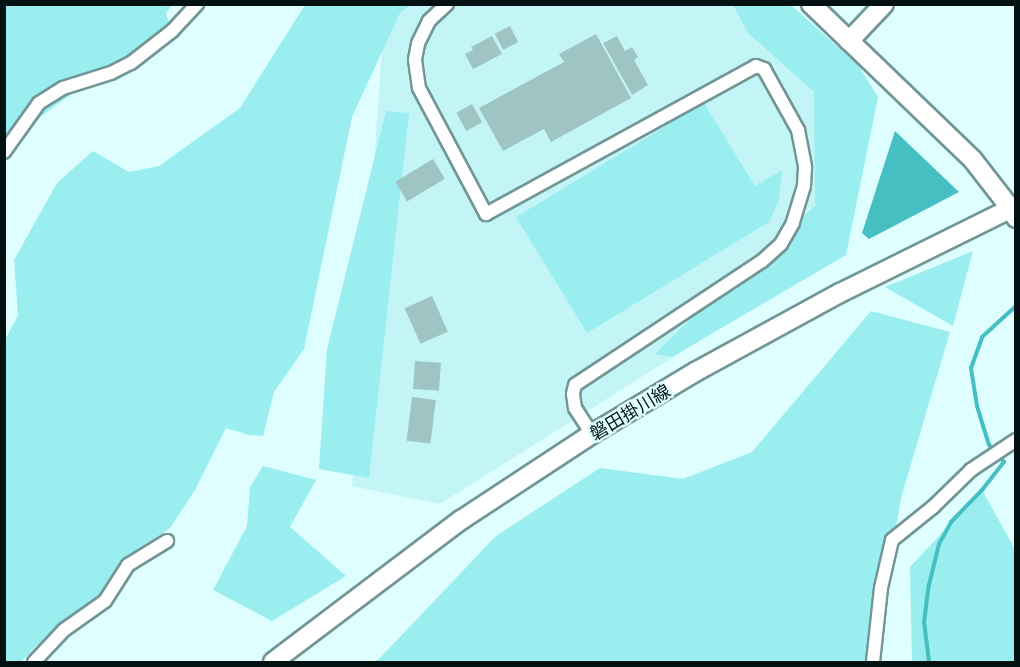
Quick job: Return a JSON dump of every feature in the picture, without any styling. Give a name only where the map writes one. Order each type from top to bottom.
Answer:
[{"type":"main road","points":[[811,4],[973,160],[1014,211]]},
{"type":"main road","points":[[849,41],[884,4]]},
{"type":"main road","name":"磐田掛川線","points":[[273,663],[461,520],[592,435],[695,372],[840,293],[1014,211]]},
{"type":"street","points":[[4,152],[39,104],[63,88],[111,73],[131,63],[172,31],[197,4]]},
{"type":"street","points":[[447,4],[429,21],[418,44],[415,60],[419,88],[486,214],[756,66],[764,69],[798,130],[806,167],[804,186],[793,223],[781,244],[762,261],[575,385],[573,394],[575,408],[592,435]]},
{"type":"street","points":[[873,663],[881,588],[892,540],[933,507],[971,470],[1016,440]]},
{"type":"street","points":[[34,663],[64,630],[105,601],[128,565],[167,541]]},
{"type":"shaded area","points":[[5,5],[172,5],[166,13],[172,31],[112,64],[20,132],[5,152]]},
{"type":"shaded area","points":[[305,5],[410,5],[400,13],[352,117],[304,349],[274,392],[263,436],[249,435],[226,428],[195,490],[170,528],[126,557],[99,598],[36,646],[21,662],[5,662],[5,340],[18,315],[14,260],[57,183],[93,151],[129,172],[159,166],[240,108]]},
{"type":"shaded area","points":[[394,5],[789,5],[851,66],[805,274],[440,504],[352,486],[384,19]]},
{"type":"shaded area","points":[[733,5],[791,5],[858,65],[878,97],[846,255],[672,357],[655,354],[722,288],[815,206],[814,92],[748,33]]},
{"type":"shaded area","points":[[704,103],[755,186],[782,170],[779,200],[769,222],[587,333],[516,217]]},
{"type":"shaded area","points":[[386,111],[409,113],[369,478],[319,469],[327,349]]},
{"type":"shaded area","points":[[895,131],[959,192],[869,239],[862,233]]},
{"type":"shaded area","points":[[973,251],[953,326],[885,287]]},
{"type":"shaded area","points":[[871,311],[950,332],[901,498],[875,647],[870,662],[372,662],[379,659],[496,536],[600,468],[683,479],[752,452]]},
{"type":"shaded area","points":[[263,466],[316,480],[290,527],[346,576],[272,621],[213,590],[247,526],[250,487]]},
{"type":"shaded area","points":[[982,490],[1015,549],[1015,662],[912,662],[910,567]]},
{"type":"building","points":[[510,26],[518,42],[503,50],[495,34]]},
{"type":"building","points":[[596,34],[631,98],[551,142],[544,129],[503,151],[479,108],[564,62],[559,54]]},
{"type":"building","points":[[492,36],[502,54],[473,69],[465,54],[473,50],[471,47]]},
{"type":"building","points":[[617,36],[625,51],[632,47],[638,57],[634,60],[648,85],[632,95],[603,43]]},
{"type":"building","points":[[472,104],[482,122],[466,131],[456,113]]},
{"type":"building","points":[[433,159],[445,179],[407,201],[395,182]]},
{"type":"building","points":[[432,296],[448,332],[420,344],[405,308]]},
{"type":"building","points":[[415,361],[441,363],[439,391],[413,389]]},
{"type":"building","points":[[412,397],[436,400],[430,444],[407,441]]},
{"type":"waterway","points":[[929,662],[924,623],[929,585],[939,544],[951,522],[982,490],[1004,462],[989,445],[977,406],[971,368],[982,337],[1016,306]]}]
